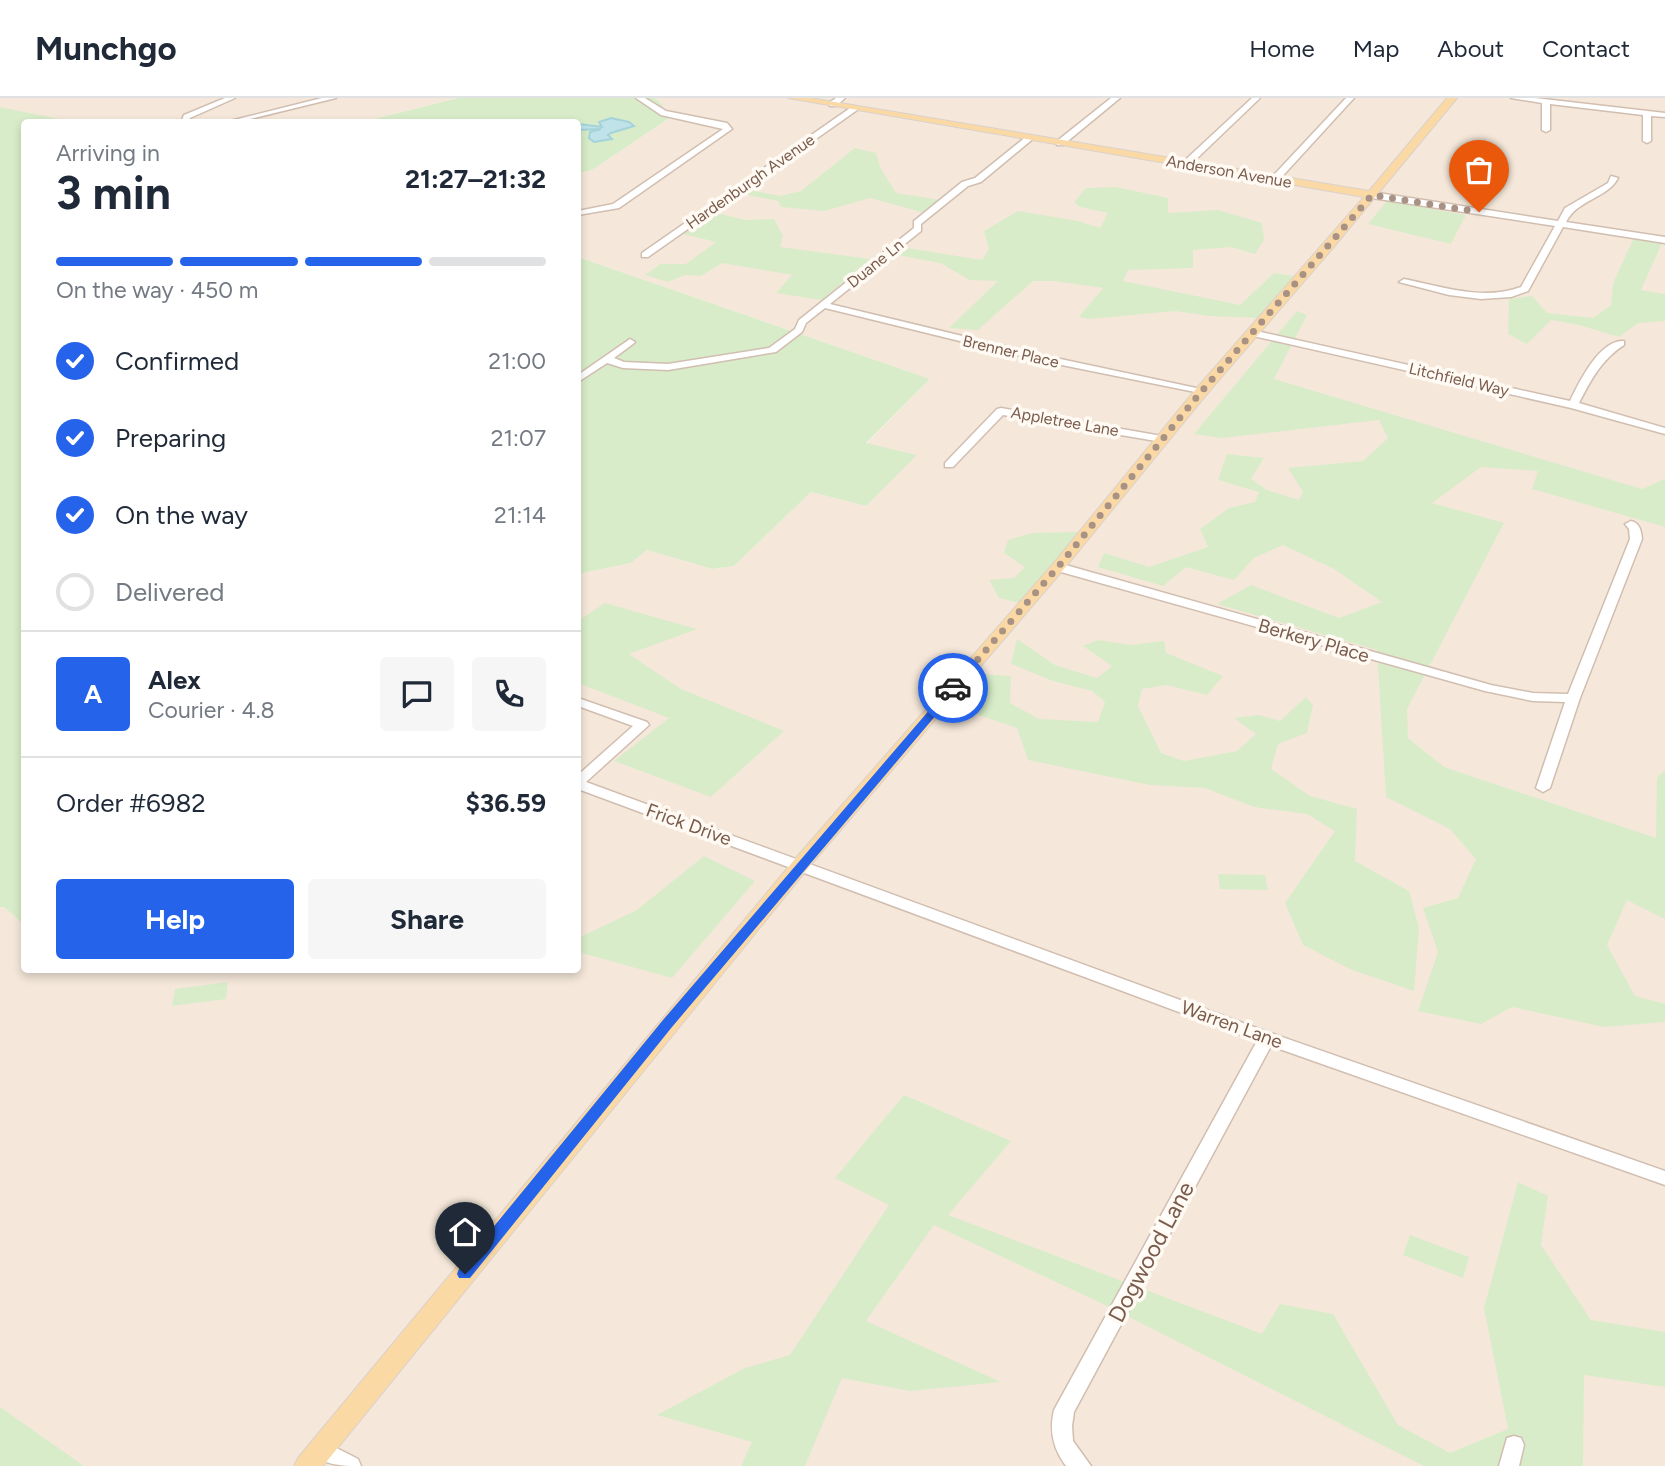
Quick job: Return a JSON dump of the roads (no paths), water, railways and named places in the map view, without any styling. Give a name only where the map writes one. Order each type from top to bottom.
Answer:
[{"type":"main road","name":"Anderson Avenue","points":[[793,98],[837,101],[856,108],[1372,195]]},
{"type":"main road","points":[[307,1466],[802,863],[1058,567],[1201,392],[1372,195],[1452,98]]},
{"type":"street","points":[[186,119],[231,98]]},
{"type":"street","points":[[243,119],[332,98]]},
{"type":"street","points":[[581,212],[616,206],[729,129],[724,125],[664,113],[640,98]]},
{"type":"street","points":[[1060,143],[1116,98]]},
{"type":"street","points":[[1186,164],[1256,98]]},
{"type":"street","points":[[1275,179],[1350,98]]},
{"type":"street","points":[[1515,98],[1665,115]]},
{"type":"street","points":[[1546,102],[1546,130]]},
{"type":"street","name":"Hardenburgh Avenue","points":[[645,255],[856,108]]},
{"type":"street","points":[[1647,113],[1647,141]]},
{"type":"street","name":"Duane Ln","points":[[606,359],[623,365],[668,367],[772,350],[799,330],[802,322],[918,229],[917,223],[965,184],[978,180],[1030,138]]},
{"type":"street","points":[[1404,282],[1482,296],[1519,292],[1529,286],[1561,223],[1574,205],[1611,184],[1614,178]]},
{"type":"street","name":"Anderson Avenue","points":[[1372,195],[1665,240]]},
{"type":"street","name":"Brenner Place","points":[[823,305],[1037,357],[1201,392]]},
{"type":"street","name":"Litchfield Way","points":[[1252,333],[1573,405],[1665,431]]},
{"type":"street","points":[[581,377],[630,342]]},
{"type":"street","points":[[1573,405],[1594,365],[1609,350],[1621,343]]},
{"type":"street","name":"Appletree Lane","points":[[949,465],[1001,411],[1162,439]]},
{"type":"street","points":[[1543,788],[1573,698],[1636,539],[1631,524]]},
{"type":"street","name":"Berkery Place","points":[[1058,567],[1464,681],[1545,698],[1573,698]]},
{"type":"street","name":"Frick Drive","points":[[581,703],[642,725],[581,780]]},
{"type":"street","name":"Frick Drive","points":[[581,784],[802,863]]},
{"type":"street","name":"Warren Lane","points":[[802,863],[1267,1037],[1540,1136],[1665,1178]]},
{"type":"street","name":"Dogwood Lane","points":[[1081,1466],[1066,1449],[1061,1437],[1060,1424],[1064,1410],[1267,1037]]},
{"type":"street","points":[[1509,1466],[1514,1445]]},
{"type":"street","points":[[321,1448],[351,1466]]},
{"type":"water","points":[[611,118],[629,122],[634,126],[611,133],[608,135],[612,139],[594,142],[589,138],[590,132],[601,129],[581,130],[581,124],[602,127],[599,122]]}]
